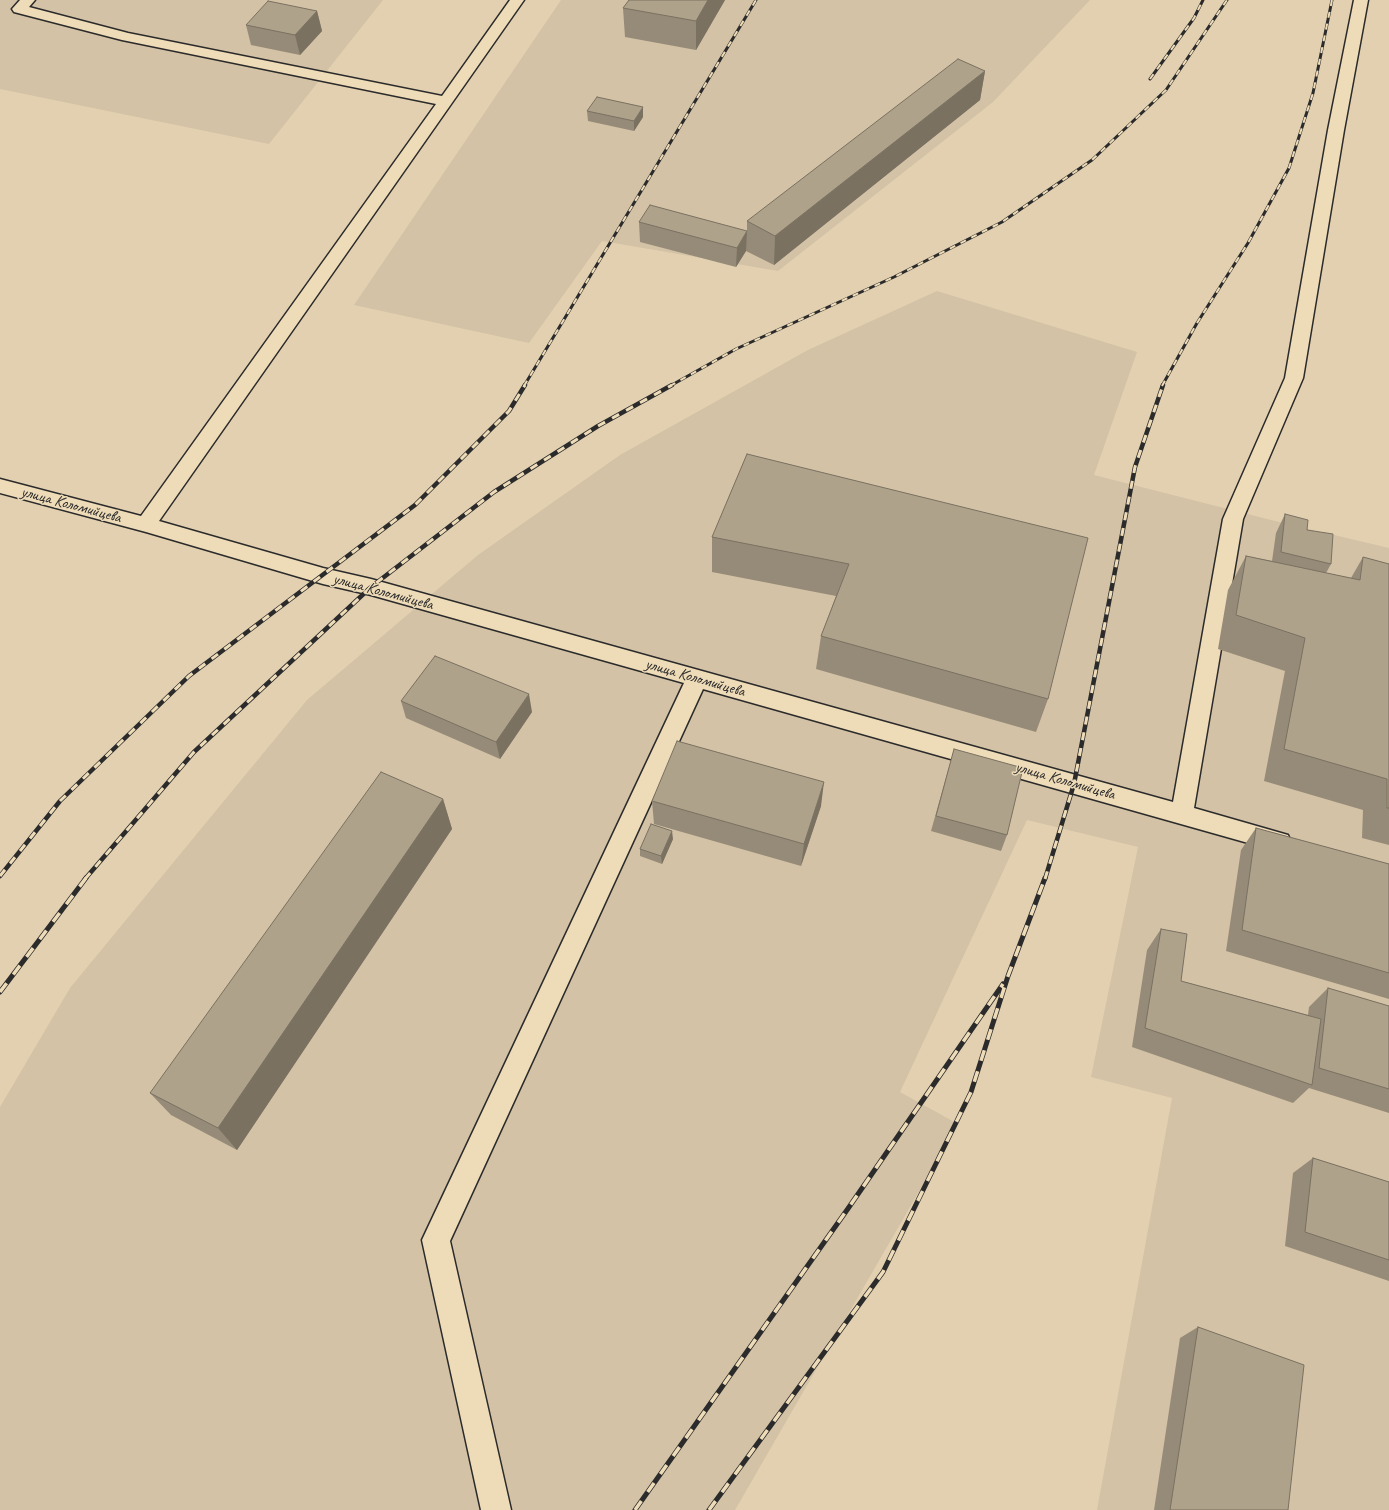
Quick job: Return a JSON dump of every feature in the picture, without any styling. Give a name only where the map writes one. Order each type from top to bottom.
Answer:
[{"type":"street","points":[[146,525],[517,0]]},
{"type":"street","points":[[1182,814],[1233,519],[1294,378],[1336,130],[1361,0]]},
{"type":"street","points":[[18,5],[127,37],[446,101]]},
{"type":"street","name":"улица Коломийцева","points":[[0,486],[146,525],[322,576],[371,587],[1297,847]]},
{"type":"street","points":[[496,1510],[436,1240],[696,679]]},
{"type":"shaded area","points":[[0,0],[383,0],[269,144],[0,89]]},
{"type":"shaded area","points":[[561,0],[1090,0],[993,102],[778,271],[602,241],[529,343],[354,305]]},
{"type":"shaded area","points":[[937,291],[1137,352],[1094,475],[1389,548],[1389,1510],[1097,1510],[1172,1098],[1091,1077],[1138,847],[1027,820],[900,1092],[958,1124],[735,1510],[0,1510],[0,1107],[70,988],[307,700],[478,555],[620,455],[808,350]]},
{"type":"building","points":[[629,0],[708,0],[696,21],[623,8]]},
{"type":"building","points":[[268,1],[317,11],[295,35],[246,25]]},
{"type":"building","points":[[958,59],[985,71],[775,236],[747,221]]},
{"type":"building","points":[[597,97],[643,107],[634,121],[587,111]]},
{"type":"building","points":[[650,205],[747,231],[737,248],[639,222]]},
{"type":"building","points":[[747,454],[1088,538],[1048,699],[821,636],[849,564],[712,537]]},
{"type":"building","points":[[1285,514],[1308,520],[1307,530],[1333,534],[1331,564],[1281,552]]},
{"type":"building","points":[[1246,556],[1360,580],[1363,557],[1389,564],[1389,808],[1387,808],[1387,779],[1284,749],[1305,638],[1236,615]]},
{"type":"building","points":[[435,656],[529,694],[496,742],[401,701]]},
{"type":"building","points":[[677,741],[824,782],[804,844],[652,801]]},
{"type":"building","points":[[954,749],[1023,768],[1007,835],[936,816]]},
{"type":"building","points":[[381,772],[443,799],[218,1128],[150,1093]]},
{"type":"building","points":[[651,824],[672,831],[661,856],[640,849]]},
{"type":"building","points":[[1256,828],[1389,864],[1389,973],[1242,930]]},
{"type":"building","points":[[1161,929],[1187,934],[1181,981],[1321,1019],[1312,1085],[1145,1028]]},
{"type":"building","points":[[1328,988],[1389,1006],[1389,1089],[1319,1068]]},
{"type":"building","points":[[1313,1158],[1389,1182],[1389,1260],[1305,1232]]},
{"type":"building","points":[[1198,1327],[1304,1365],[1288,1510],[1170,1510]]},
{"type":"railway","points":[[524,386],[756,0]]},
{"type":"railway","points":[[1150,79],[1194,18],[1203,0]]},
{"type":"railway","points":[[670,386],[736,349],[894,277],[1002,222],[1092,160],[1166,90],[1227,0]]},
{"type":"railway","points":[[1162,386],[1197,323],[1248,243],[1289,168],[1313,93],[1332,0]]},
{"type":"railway","points":[[0,876],[60,801],[189,676],[415,505],[509,411],[525,385]]},
{"type":"railway","points":[[85,879],[194,752],[371,587],[494,492],[598,426],[672,385]]},
{"type":"railway","points":[[1045,879],[1074,784],[1135,467],[1163,385]]},
{"type":"railway","points":[[0,992],[86,878]]},
{"type":"railway","points":[[709,1510],[883,1272],[971,1092],[1008,976],[1045,878]]},
{"type":"railway","points":[[635,1510],[847,1210],[1003,984]]}]
